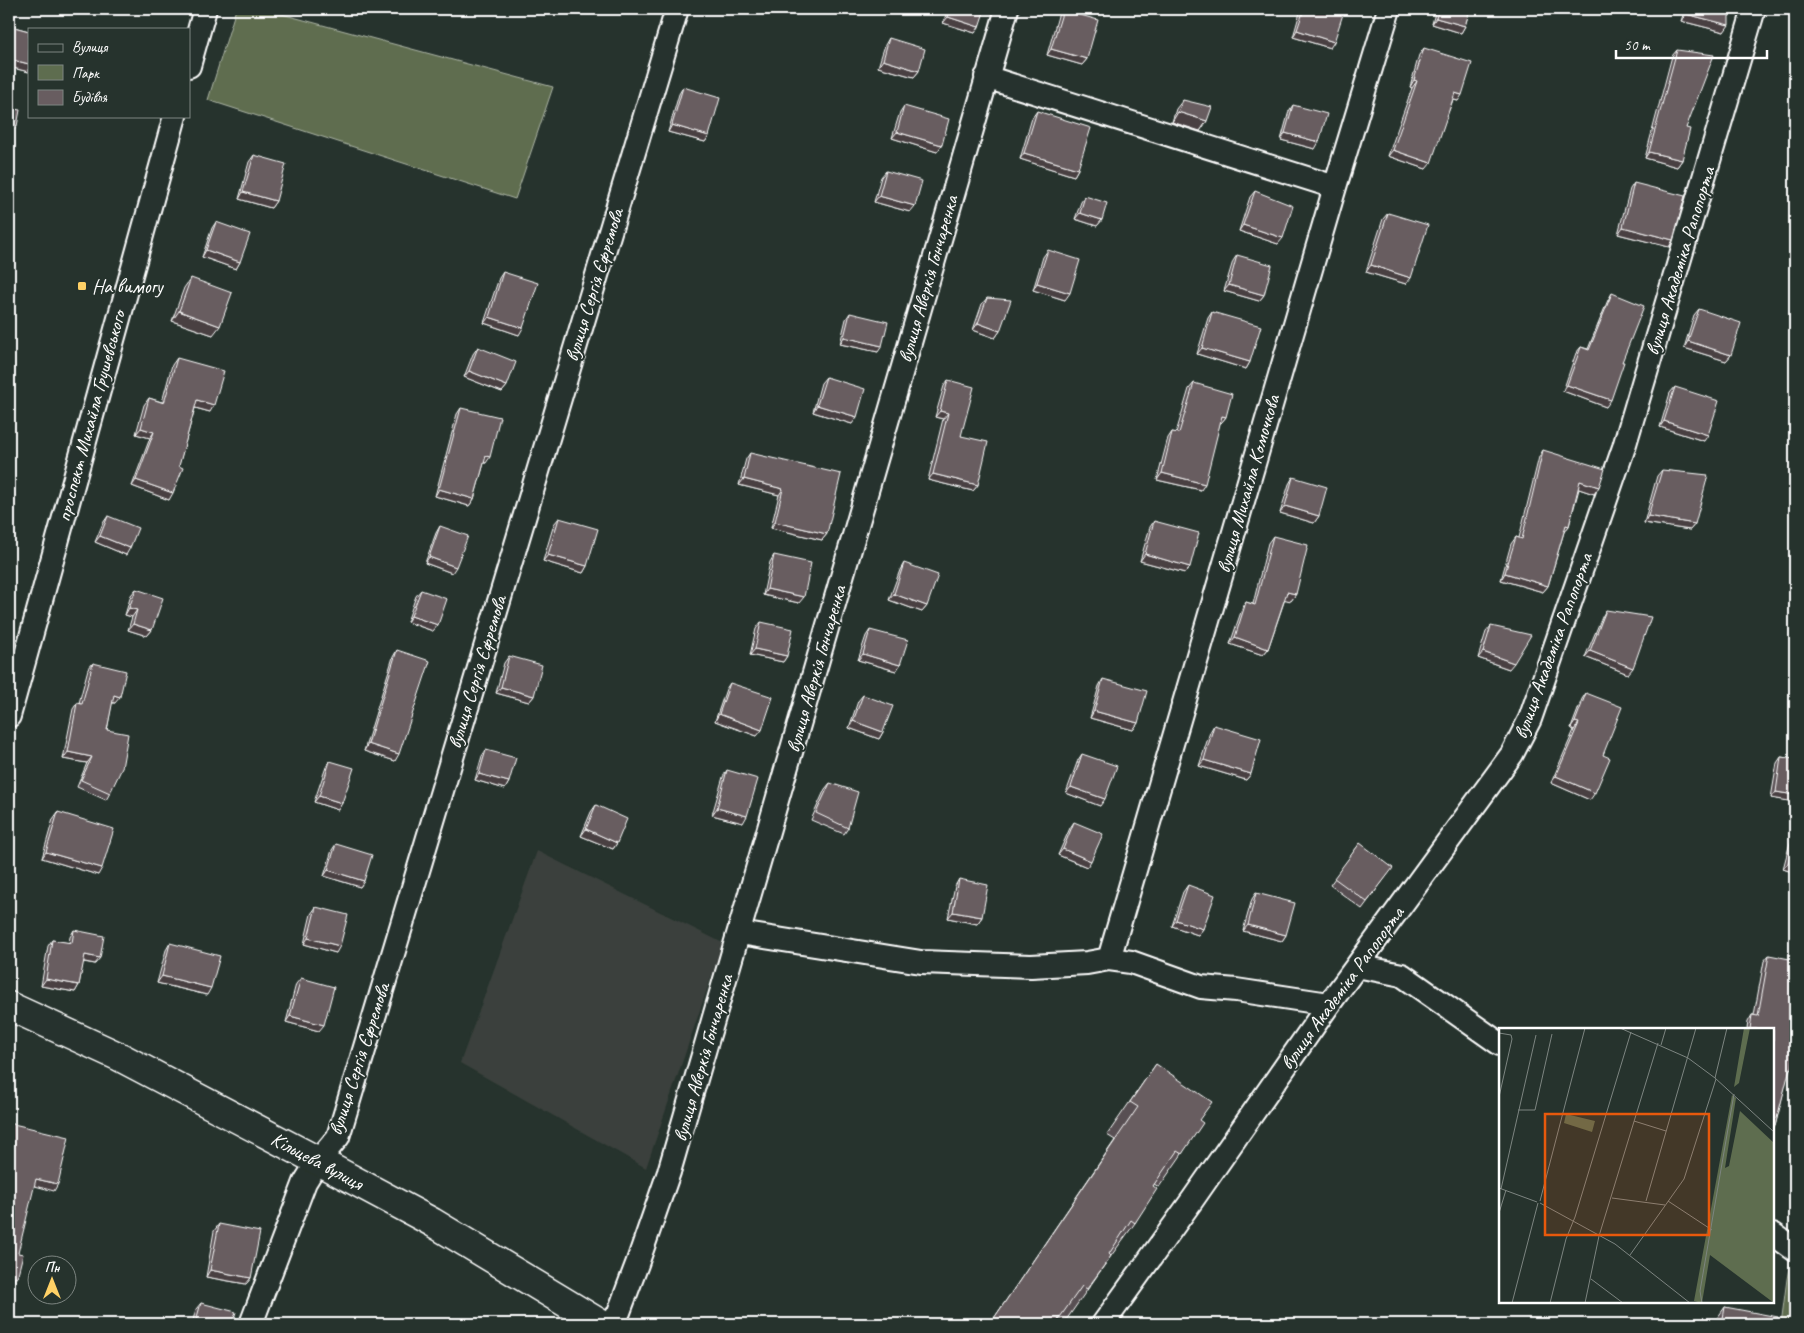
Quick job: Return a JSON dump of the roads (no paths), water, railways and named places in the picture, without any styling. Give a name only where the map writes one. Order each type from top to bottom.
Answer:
[{"type":"main road","name":"Кільцева вулиця","points":[[14,1007],[120,1057],[432,1222],[601,1324]]},
{"type":"street","points":[[190,62],[205,9]]},
{"type":"street","name":"вулиця Сергія Єфремова","points":[[252,1324],[304,1182],[338,1137],[677,9]]},
{"type":"street","name":"вулиця Аверкія Гончаренка","points":[[612,1324],[619,1312],[637,1264],[669,1172],[1007,9]]},
{"type":"street","name":"вулиця Михайла Комочкова","points":[[1109,959],[1389,9]]},
{"type":"street","name":"вулиця Академіка Рапопорта","points":[[1103,1324],[1199,1191],[1329,1004],[1512,754],[1530,719],[1624,447],[1754,9]]},
{"type":"street","points":[[986,77],[1335,187]]},
{"type":"street","name":"проспект Михайла Грушевського","points":[[9,716],[174,118]]},
{"type":"street","points":[[740,933],[921,962],[1031,966],[1087,963],[1109,959],[1131,962],[1202,987],[1236,990],[1329,1004]]},
{"type":"street","points":[[1357,966],[1402,975],[1499,1043]]},
{"type":"street","points":[[1774,1235],[1795,1250]]},
{"type":"place","name":"На вимогу","points":[[82,286]]}]
